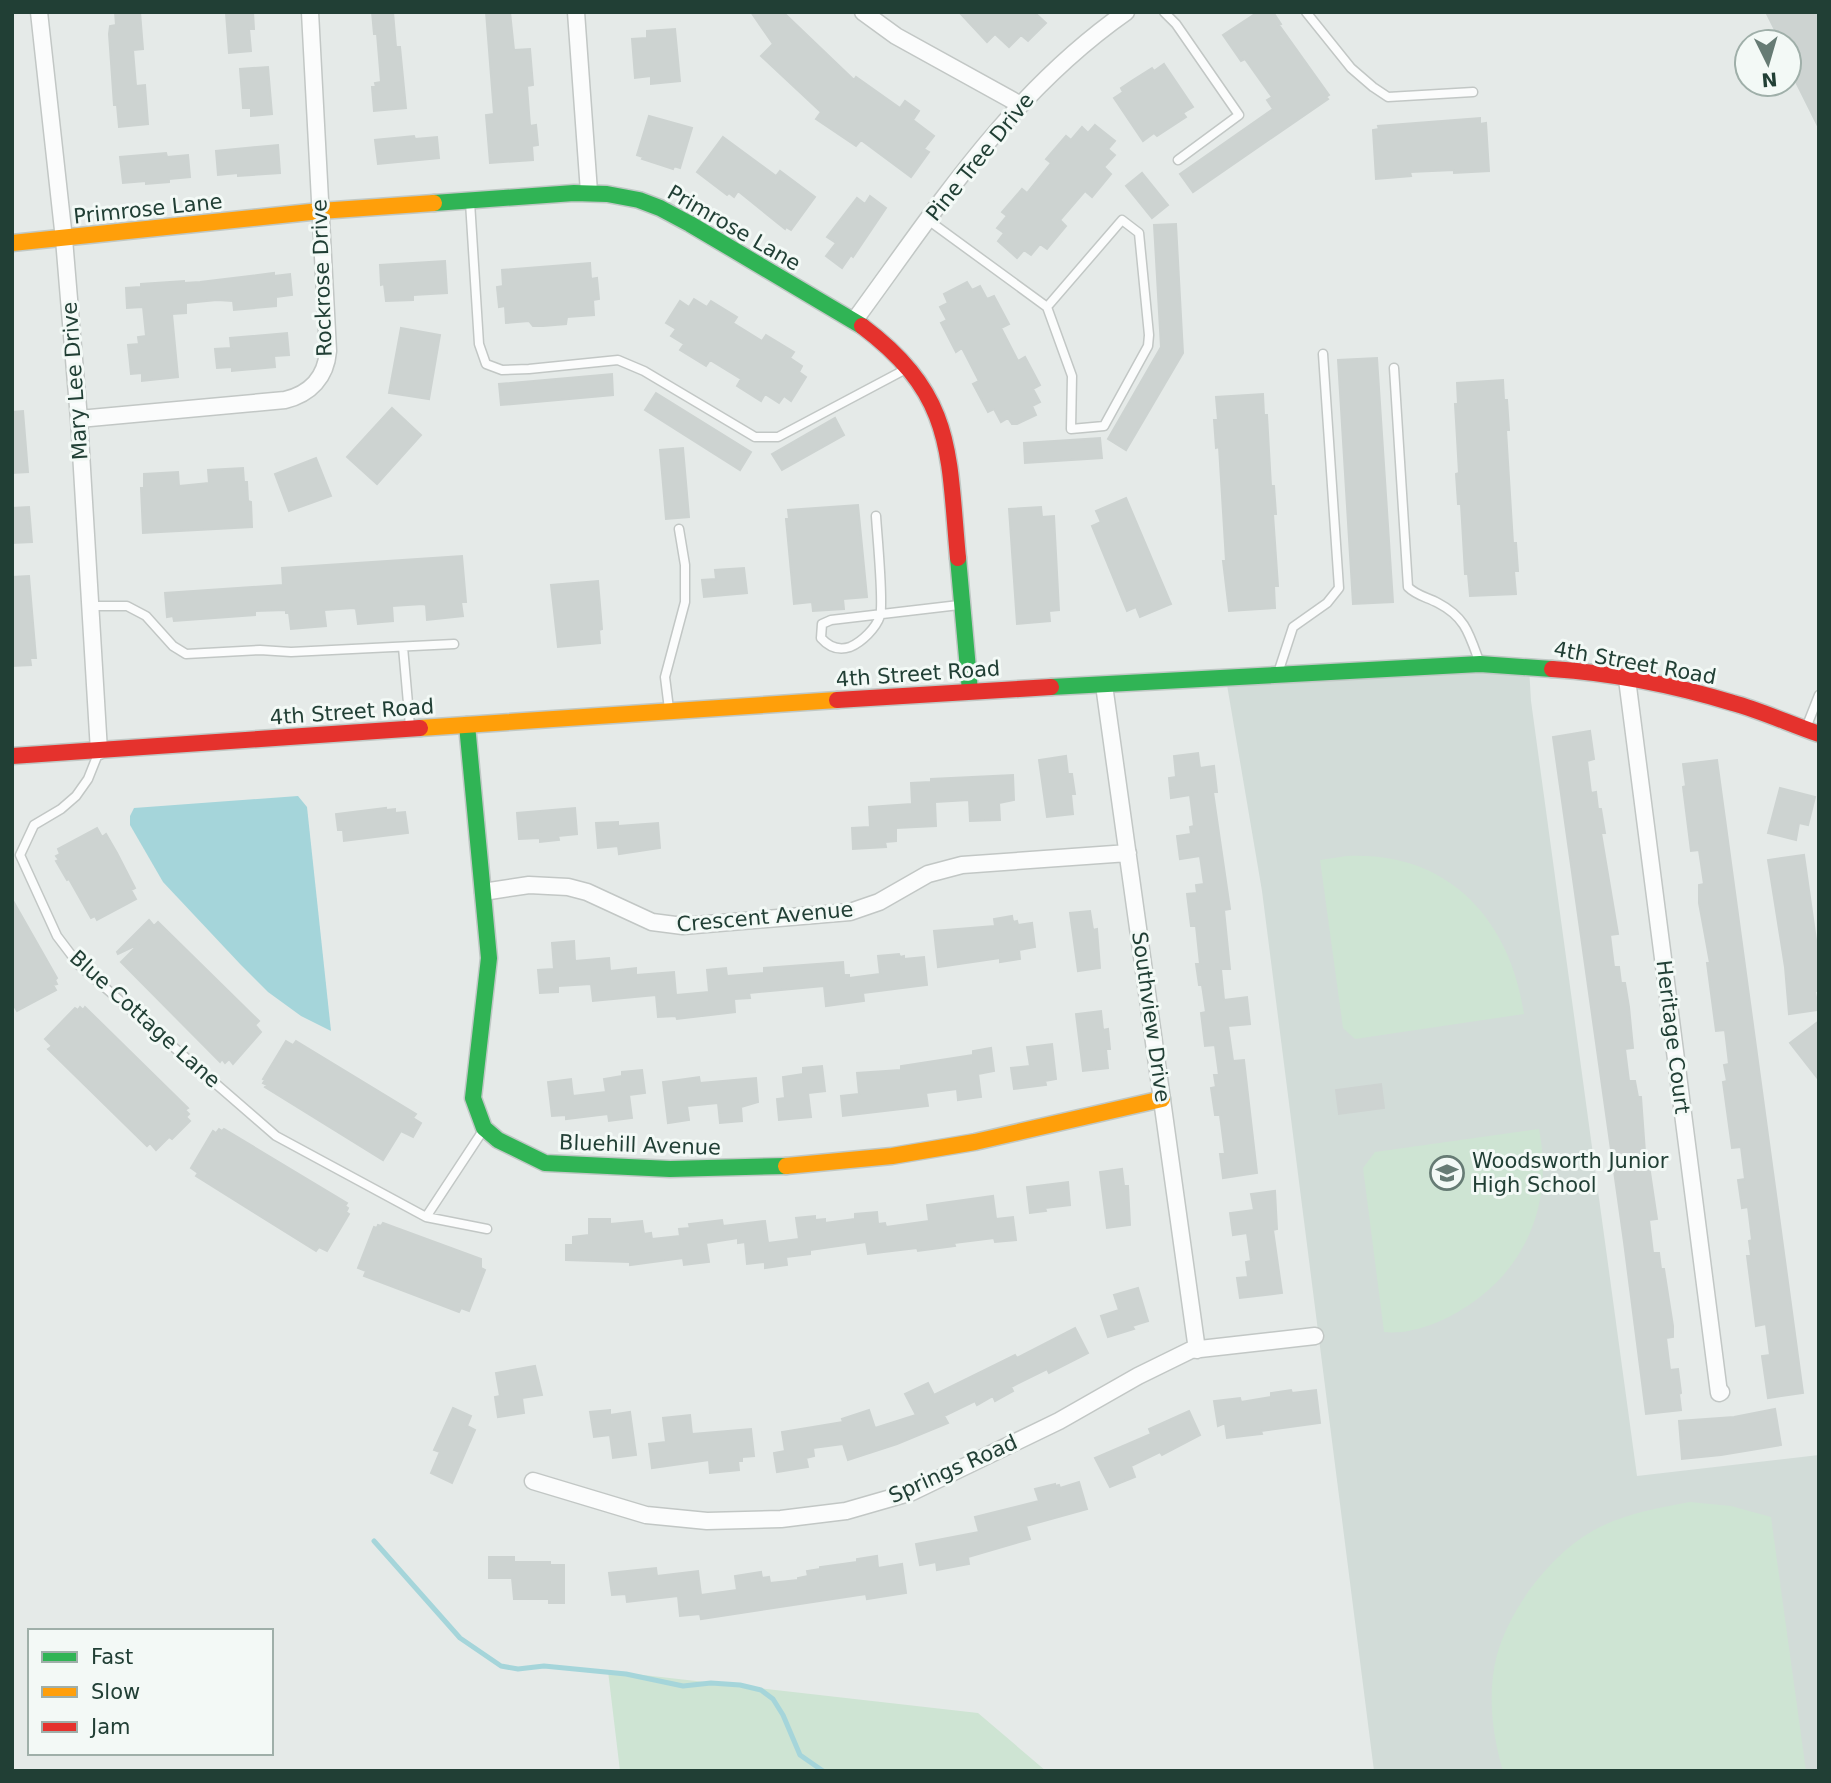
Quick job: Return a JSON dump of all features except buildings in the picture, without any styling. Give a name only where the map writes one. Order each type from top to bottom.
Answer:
[{"type":"street","name":"Mary Lee Drive","points":[[39,12],[64,239],[79,419],[99,751]]},
{"type":"street","name":"Rockrose Drive","points":[[79,419],[285,400],[310,390],[323,372],[328,356],[310,12]]},
{"type":"street","points":[[576,12],[589,192]]},
{"type":"street","points":[[863,12],[896,37],[1019,104]]},
{"type":"street","name":"Pine Tree Drive","points":[[854,321],[988,140],[1019,104],[1062,62],[1126,12]]},
{"type":"street","name":"Primrose Lane","points":[[12,243],[320,211],[589,192],[626,196],[660,208],[854,321],[889,345],[910,366],[928,392],[946,437],[970,691]]},
{"type":"street","name":"4th Street Road","points":[[12,756],[970,691],[1480,664],[1584,671],[1700,693],[1812,732]]},
{"type":"street","name":"Heritage Court","points":[[1627,679],[1719,1393],[1721,1392]]},
{"type":"street","name":"Southview Drive","points":[[1104,685],[1197,1350]]},
{"type":"street","points":[[467,725],[489,958],[473,1098],[484,1128]]},
{"type":"street","name":"Crescent Avenue","points":[[483,892],[529,886],[568,887],[587,892],[652,922],[683,926],[850,912],[879,902],[928,874],[962,865],[1128,853]]},
{"type":"street","name":"Bluehill Avenue","points":[[484,1128],[498,1140],[545,1163],[642,1169],[754,1168],[837,1162],[948,1147],[1162,1099]]},
{"type":"street","name":"Springs Road","points":[[533,1481],[646,1515],[695,1520],[781,1519],[846,1511],[912,1492],[1059,1421],[1138,1376],[1197,1350],[1315,1336]]},
{"type":"lane","points":[[1164,12],[1176,24],[1239,115],[1178,160]]},
{"type":"lane","points":[[1306,12],[1350,68],[1388,97],[1473,92]]},
{"type":"lane","points":[[470,201],[479,344],[486,364],[502,370],[618,360],[644,370],[755,437],[778,437],[910,366]]},
{"type":"lane","points":[[928,220],[1047,307],[1072,376],[1071,429],[1104,426],[1148,346],[1139,233],[1122,220],[1047,307]]},
{"type":"lane","points":[[1277,676],[1293,627],[1327,603],[1339,588],[1323,354]]},
{"type":"lane","points":[[1394,368],[1408,587],[1415,594],[1436,601],[1458,615],[1471,638],[1480,664]]},
{"type":"lane","points":[[876,516],[881,614],[867,635],[857,644],[837,649],[827,645],[821,638],[822,624],[831,620],[881,614],[962,604]]},
{"type":"lane","points":[[670,712],[665,677],[685,601],[685,565],[679,529]]},
{"type":"lane","points":[[90,606],[127,606],[146,616],[173,646],[186,654],[454,644]]},
{"type":"lane","points":[[403,647],[410,729]]},
{"type":"lane","points":[[1812,732],[1819,695]]},
{"type":"lane","name":"Blue Cottage Lane","points":[[99,751],[88,779],[76,796],[61,809],[34,825],[20,856],[57,936],[79,965],[276,1136],[426,1217],[487,1229]]},
{"type":"lane","points":[[426,1217],[484,1128]]},
{"type":"shaded area","name":"Woodsworth Junior High School","points":[[1529,667],[1531,701],[1637,1476],[1819,1455],[1819,1771],[1374,1771],[1262,891],[1226,679]]},
{"type":"green space","points":[[1347,856],[1383,857],[1415,865],[1444,879],[1468,898],[1488,921],[1505,949],[1517,980],[1524,1014],[1355,1039],[1343,1028],[1320,860]]},
{"type":"green space","points":[[1539,1129],[1543,1156],[1538,1209],[1530,1233],[1503,1276],[1484,1294],[1444,1319],[1414,1330],[1384,1332],[1363,1168],[1375,1152]]},
{"type":"green space","points":[[1690,1502],[1731,1506],[1771,1517],[1806,1771],[1503,1771],[1494,1728],[1492,1684],[1503,1637],[1523,1600],[1565,1550],[1598,1528],[1632,1515]]},
{"type":"green space","points":[[608,1671],[978,1713],[1046,1771],[620,1771]]},
{"type":"water","points":[[298,796],[307,807],[331,1031],[301,1016],[268,992],[241,965],[163,882],[130,825],[134,808]]},
{"type":"waterway","points":[[374,1541],[460,1638],[501,1666],[518,1669],[544,1666],[626,1674],[683,1686],[711,1683],[761,1690],[773,1699],[783,1715],[800,1755],[823,1771]]},
{"type":"traffic: fast","points":[[434,203],[574,193],[607,194],[639,200],[690,224],[862,326]]},
{"type":"traffic: fast","points":[[958,558],[970,691]]},
{"type":"traffic: fast","points":[[1051,687],[1480,664],[1552,669]]},
{"type":"traffic: fast","points":[[467,725],[489,958],[473,1098],[484,1128],[498,1140],[545,1163],[670,1169],[786,1166]]},
{"type":"traffic: slow","points":[[12,243],[320,211],[434,203]]},
{"type":"traffic: slow","points":[[420,728],[837,700]]},
{"type":"traffic: slow","points":[[786,1166],[892,1156],[975,1142],[1162,1099]]},
{"type":"traffic: jam","points":[[862,326],[915,377],[931,402],[948,456],[958,558]]},
{"type":"traffic: jam","points":[[1552,669],[1621,677],[1688,691],[1744,706],[1819,734]]},
{"type":"traffic: jam","points":[[837,700],[1051,687]]},
{"type":"traffic: jam","points":[[12,756],[420,728]]},
{"type":"place","name":"Woodsworth Junior High School","points":[[1447,1173]]}]
